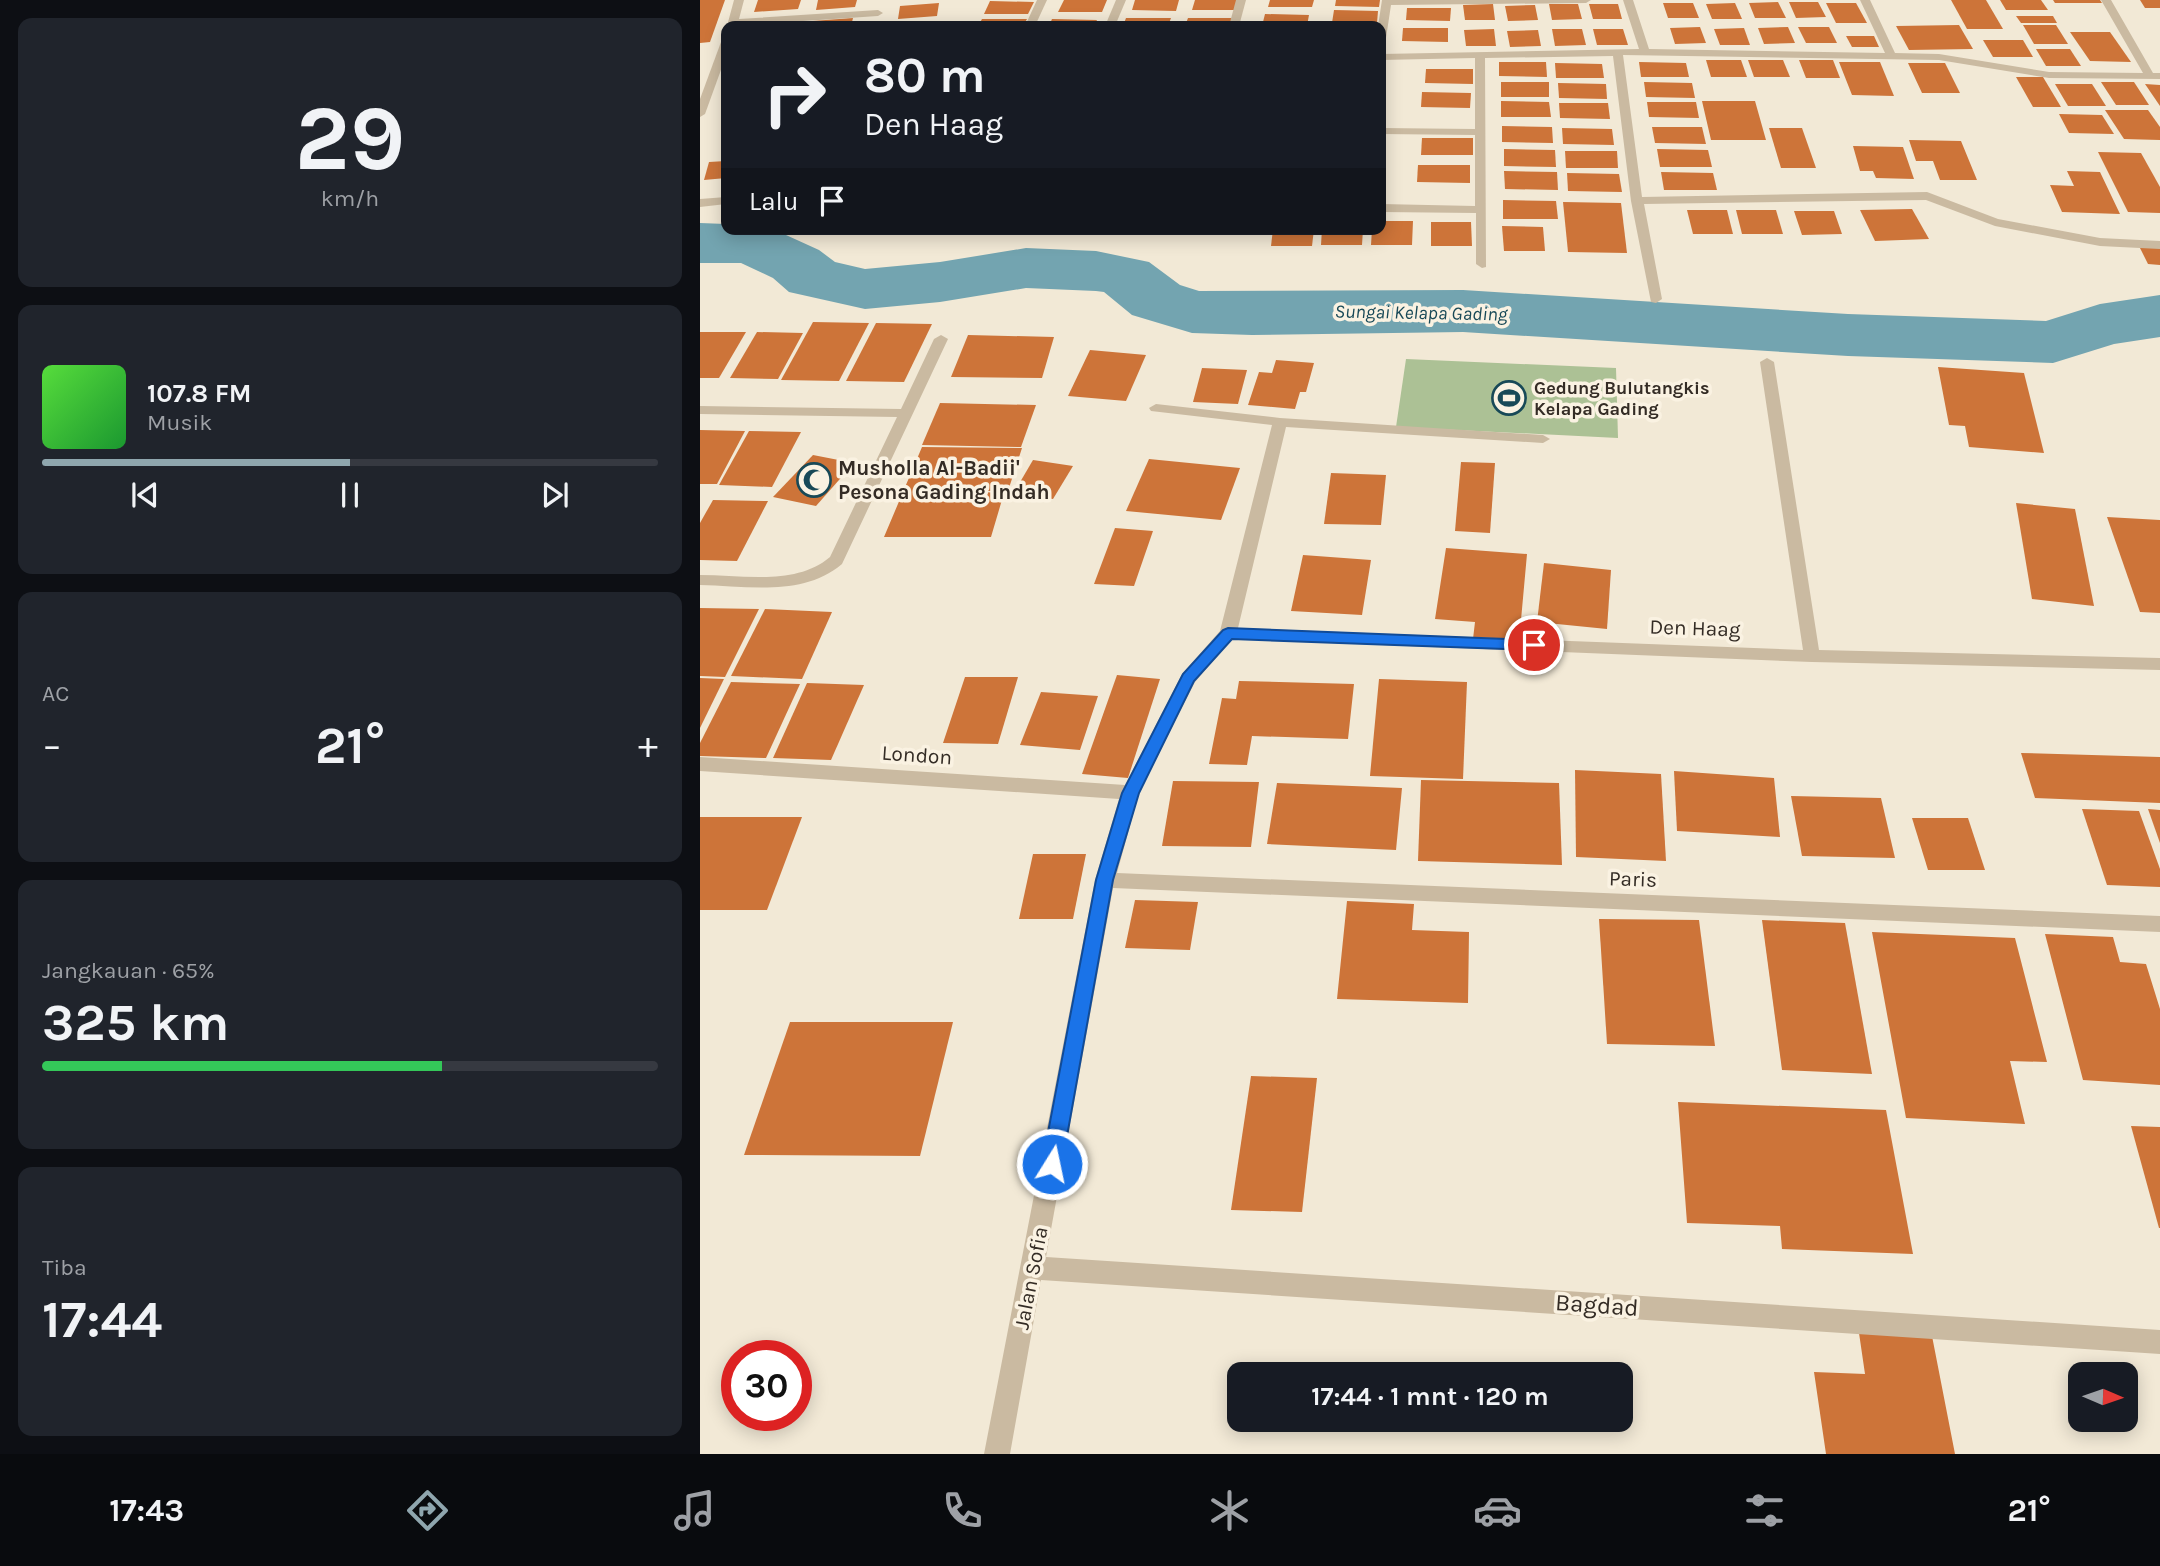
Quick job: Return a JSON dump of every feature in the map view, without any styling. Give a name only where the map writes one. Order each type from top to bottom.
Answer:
[{"type":"street","points":[[734,21],[739,0]]},
{"type":"street","points":[[875,21],[882,0]]},
{"type":"street","points":[[1032,21],[1042,0]]},
{"type":"street","points":[[1112,21],[1121,0]]},
{"type":"street","points":[[1235,21],[1241,0]]},
{"type":"street","points":[[1384,21],[1387,1],[1586,0]]},
{"type":"street","points":[[1628,0],[1644,52]]},
{"type":"street","points":[[1865,0],[1892,57]]},
{"type":"street","points":[[2106,0],[2155,76]]},
{"type":"street","points":[[772,21],[877,13]]},
{"type":"street","points":[[1386,57],[1644,52],[1958,58],[2049,75],[2155,76]]},
{"type":"street","points":[[1618,53],[1637,201],[1656,299]]},
{"type":"street","points":[[1480,55],[1482,264]]},
{"type":"street","points":[[700,114],[721,56]]},
{"type":"street","points":[[1386,131],[1481,132]]},
{"type":"street","points":[[1637,201],[1927,196],[1995,222],[2099,242],[2160,245]]},
{"type":"street","points":[[700,203],[721,201]]},
{"type":"street","points":[[1386,208],[1480,209]]},
{"type":"street","points":[[700,580],[798,581],[821,573],[836,559],[941,339]]},
{"type":"street","points":[[1767,362],[1812,656]]},
{"type":"street","points":[[1156,408],[1280,422],[1543,439]]},
{"type":"street","points":[[700,410],[904,413]]},
{"type":"street","points":[[1228,634],[1280,422]]},
{"type":"street","name":"Den Haag","points":[[1228,634],[1812,656],[2160,664]]},
{"type":"street","name":"Jalan Sofia","points":[[997,1454],[1105,880],[1130,793],[1188,678],[1228,634]]},
{"type":"street","name":"London","points":[[700,764],[1130,793]]},
{"type":"street","name":"Paris","points":[[1105,880],[2160,924]]},
{"type":"street","name":"Bagdad","points":[[1033,1268],[2160,1342]]},
{"type":"green space","name":"Gedung Bulutangkis Kelapa Gading","points":[[1406,359],[1616,368],[1618,438],[1396,427]]},
{"type":"building","points":[[700,0],[725,0],[710,42],[700,43]]},
{"type":"building","points":[[758,0],[801,0],[798,9],[754,12]]},
{"type":"building","points":[[818,0],[857,0],[855,7],[816,10]]},
{"type":"building","points":[[1064,0],[1107,0],[1102,12],[1058,12]]},
{"type":"building","points":[[1135,0],[1179,0],[1176,11],[1132,10]]},
{"type":"building","points":[[1195,0],[1239,0],[1236,10],[1192,10]]},
{"type":"building","points":[[1270,0],[1314,0],[1312,7],[1268,7]]},
{"type":"building","points":[[1336,0],[1380,0],[1379,7],[1335,6]]},
{"type":"building","points":[[1951,0],[1986,0],[2003,29],[1967,29]]},
{"type":"building","points":[[2000,0],[2041,0],[2048,10],[2006,10]]},
{"type":"building","points":[[2053,0],[2100,0],[2102,3],[2055,3]]},
{"type":"building","points":[[2140,0],[2160,0],[2160,8],[2145,8]]},
{"type":"building","points":[[990,1],[1034,2],[1028,14],[984,14]]},
{"type":"building","points":[[1778,2],[1786,18],[1755,18],[1749,3]]},
{"type":"building","points":[[1789,2],[1818,2],[1826,17],[1796,18]]},
{"type":"building","points":[[939,3],[937,16],[898,19],[900,6]]},
{"type":"building","points":[[1663,3],[1693,3],[1699,18],[1668,18]]},
{"type":"building","points":[[1735,3],[1742,19],[1712,19],[1706,4]]},
{"type":"building","points":[[1826,3],[1856,3],[1867,23],[1836,23]]},
{"type":"building","points":[[1493,4],[1495,20],[1465,20],[1463,5]]},
{"type":"building","points":[[1549,4],[1578,4],[1582,19],[1552,20]]},
{"type":"building","points":[[1589,4],[1618,4],[1622,19],[1593,19]]},
{"type":"building","points":[[1535,5],[1538,20],[1508,21],[1505,6]]},
{"type":"building","points":[[1407,8],[1451,8],[1450,21],[1406,20]]},
{"type":"building","points":[[1334,10],[1378,11],[1377,21],[1332,21]]},
{"type":"building","points":[[1265,14],[1309,15],[1308,21],[1263,21]]},
{"type":"building","points":[[2016,16],[2053,16],[2057,23],[2021,23]]},
{"type":"building","points":[[853,18],[852,21],[812,21]]},
{"type":"building","points":[[1126,18],[1171,18],[1170,21],[1125,21]]},
{"type":"building","points":[[1188,18],[1232,18],[1231,21],[1187,21]]},
{"type":"building","points":[[982,19],[1027,19],[1026,21],[981,21]]},
{"type":"building","points":[[1052,19],[1097,20],[1096,21],[1051,21]]},
{"type":"building","points":[[1959,25],[1973,49],[1909,50],[1896,26]]},
{"type":"building","points":[[2023,25],[2056,25],[2068,44],[2034,44]]},
{"type":"building","points":[[1700,27],[1706,43],[1675,44],[1670,28]]},
{"type":"building","points":[[1788,27],[1795,43],[1764,44],[1758,28]]},
{"type":"building","points":[[1798,27],[1829,27],[1837,43],[1806,43]]},
{"type":"building","points":[[1403,28],[1448,28],[1448,42],[1402,41]]},
{"type":"building","points":[[1744,28],[1750,45],[1720,45],[1714,29]]},
{"type":"building","points":[[1494,29],[1496,46],[1466,46],[1464,30]]},
{"type":"building","points":[[1552,29],[1582,29],[1586,45],[1555,46]]},
{"type":"building","points":[[1593,29],[1623,29],[1628,45],[1597,45]]},
{"type":"building","points":[[1538,30],[1541,46],[1510,47],[1507,31]]},
{"type":"building","points":[[2070,32],[2110,32],[2131,62],[2090,61]]},
{"type":"building","points":[[1846,36],[1874,36],[1879,47],[1852,47]]},
{"type":"building","points":[[1983,40],[2023,40],[2033,57],[1993,57]]},
{"type":"building","points":[[2036,49],[2070,49],[2081,66],[2046,66]]},
{"type":"building","points":[[1706,60],[1741,60],[1747,77],[1711,77]]},
{"type":"building","points":[[1748,60],[1783,60],[1790,77],[1754,77]]},
{"type":"building","points":[[1799,60],[1833,60],[1840,78],[1806,78]]},
{"type":"building","points":[[1499,62],[1546,62],[1547,77],[1499,76]]},
{"type":"building","points":[[1639,62],[1686,63],[1689,77],[1641,77]]},
{"type":"building","points":[[1839,62],[1880,62],[1894,96],[1852,95]]},
{"type":"building","points":[[1555,63],[1602,64],[1604,78],[1556,78]]},
{"type":"building","points":[[1908,63],[1945,63],[1960,93],[1922,93]]},
{"type":"building","points":[[1426,69],[1473,69],[1473,84],[1425,83]]},
{"type":"building","points":[[2016,77],[2043,77],[2061,107],[2033,107]]},
{"type":"building","points":[[1501,82],[1549,82],[1549,97],[1501,97]]},
{"type":"building","points":[[1644,82],[1692,83],[1695,98],[1646,97]]},
{"type":"building","points":[[2101,82],[2134,82],[2149,105],[2116,105]]},
{"type":"building","points":[[1558,83],[1606,84],[1607,99],[1559,98]]},
{"type":"building","points":[[2055,84],[2092,84],[2106,106],[2068,106]]},
{"type":"building","points":[[2145,84],[2160,85],[2160,106]]},
{"type":"building","points":[[1422,92],[1471,93],[1470,108],[1421,107]]},
{"type":"building","points":[[1501,101],[1549,102],[1551,117],[1501,117]]},
{"type":"building","points":[[1702,101],[1755,101],[1766,140],[1711,140]]},
{"type":"building","points":[[1647,102],[1696,102],[1699,118],[1649,117]]},
{"type":"building","points":[[1559,103],[1608,103],[1610,119],[1560,118]]},
{"type":"building","points":[[2105,110],[2148,110],[2160,127],[2160,140],[2124,139]]},
{"type":"building","points":[[2059,114],[2102,115],[2114,134],[2069,133]]},
{"type":"building","points":[[1502,126],[1552,127],[1553,143],[1502,142]]},
{"type":"building","points":[[1652,127],[1702,127],[1706,144],[1655,143]]},
{"type":"building","points":[[1562,128],[1612,129],[1614,145],[1563,144]]},
{"type":"building","points":[[1769,128],[1802,128],[1816,168],[1781,168]]},
{"type":"building","points":[[1422,138],[1473,138],[1473,155],[1421,155]]},
{"type":"building","points":[[1909,140],[1961,141],[1977,180],[1940,180],[1933,161],[1916,161]]},
{"type":"building","points":[[1853,146],[1903,147],[1914,179],[1876,178],[1873,171],[1860,171]]},
{"type":"building","points":[[1504,149],[1555,150],[1556,167],[1504,166]]},
{"type":"building","points":[[1657,149],[1708,150],[1712,167],[1660,167]]},
{"type":"building","points":[[1565,151],[1617,151],[1618,168],[1566,168]]},
{"type":"building","points":[[2098,152],[2141,153],[2160,187],[2160,213],[2128,212]]},
{"type":"building","points":[[721,161],[721,178],[704,180],[709,162]]},
{"type":"building","points":[[1418,165],[1470,165],[1470,183],[1417,182]]},
{"type":"building","points":[[1504,171],[1557,172],[1558,190],[1505,189]]},
{"type":"building","points":[[2067,171],[2100,172],[2120,214],[2062,212],[2050,185],[2074,186]]},
{"type":"building","points":[[1661,172],[1713,173],[1717,190],[1664,190]]},
{"type":"building","points":[[1567,173],[1619,174],[1622,192],[1568,191]]},
{"type":"building","points":[[1503,200],[1556,201],[1558,219],[1503,219]]},
{"type":"building","points":[[1563,202],[1621,203],[1627,253],[1568,252]]},
{"type":"building","points":[[1912,209],[1929,239],[1875,241],[1860,210]]},
{"type":"building","points":[[1687,210],[1727,210],[1733,234],[1693,234]]},
{"type":"building","points":[[1736,210],[1776,210],[1783,234],[1742,234]]},
{"type":"building","points":[[1794,211],[1834,211],[1842,234],[1802,235]]},
{"type":"building","points":[[1386,221],[1413,221],[1412,245],[1371,245],[1372,235],[1386,235]]},
{"type":"building","points":[[1431,222],[1471,222],[1472,246],[1431,246]]},
{"type":"building","points":[[1502,226],[1543,227],[1545,251],[1504,251]]},
{"type":"building","points":[[1272,235],[1313,235],[1312,246],[1271,246]]},
{"type":"building","points":[[1322,235],[1363,235],[1362,245],[1321,245]]},
{"type":"building","points":[[2139,246],[2160,247],[2160,265],[2148,264]]},
{"type":"building","points":[[813,322],[869,323],[839,381],[781,380]]},
{"type":"building","points":[[876,323],[932,324],[904,382],[846,381]]},
{"type":"building","points":[[700,332],[746,332],[719,378],[700,378]]},
{"type":"building","points":[[757,332],[803,333],[778,379],[730,378]]},
{"type":"building","points":[[968,335],[1054,337],[1042,378],[951,377]]},
{"type":"building","points":[[1090,350],[1146,355],[1126,401],[1068,396]]},
{"type":"building","points":[[1276,360],[1314,363],[1306,392],[1300,392],[1295,409],[1248,405],[1259,372],[1272,373]]},
{"type":"building","points":[[1938,367],[2024,373],[2044,453],[1969,447],[1965,426],[1949,425]]},
{"type":"building","points":[[1202,368],[1247,370],[1238,404],[1193,402]]},
{"type":"building","points":[[940,403],[1036,405],[1021,447],[922,445]]},
{"type":"building","points":[[700,430],[745,431],[717,484],[700,484]]},
{"type":"building","points":[[749,431],[801,432],[772,487],[719,485]]},
{"type":"building","points":[[922,447],[1022,448],[1008,491],[954,491],[1004,493],[991,537],[884,537]]},
{"type":"building","name":"Musholla Al-Badii' Pesona Gading Indah","points":[[813,455],[854,463],[816,506],[773,497]]},
{"type":"building","points":[[1149,459],[1240,468],[1221,520],[1126,511]]},
{"type":"building","points":[[1033,460],[1073,466],[1053,499],[1013,494]]},
{"type":"building","points":[[1461,462],[1495,463],[1490,533],[1455,531]]},
{"type":"building","points":[[1331,473],[1386,475],[1381,525],[1324,524]]},
{"type":"building","points":[[713,500],[768,501],[737,561],[700,560],[700,523]]},
{"type":"building","points":[[2016,503],[2075,509],[2094,606],[2032,599]]},
{"type":"building","points":[[2107,517],[2160,520],[2160,613],[2140,612]]},
{"type":"building","points":[[1115,528],[1153,531],[1134,586],[1094,584]]},
{"type":"building","points":[[1446,548],[1527,554],[1519,642],[1473,639],[1475,622],[1435,619]]},
{"type":"building","points":[[1303,555],[1371,560],[1362,615],[1291,611]]},
{"type":"building","points":[[1544,563],[1611,570],[1607,629],[1537,622]]},
{"type":"building","points":[[700,608],[759,609],[725,677],[700,676]]},
{"type":"building","points":[[765,609],[832,612],[802,679],[731,676]]},
{"type":"building","points":[[1117,675],[1160,679],[1128,778],[1082,774]]},
{"type":"building","points":[[965,677],[1018,677],[998,744],[943,743]]},
{"type":"building","points":[[700,678],[724,679],[700,728]]},
{"type":"building","points":[[1379,679],[1467,682],[1463,779],[1370,776]]},
{"type":"building","points":[[1239,681],[1354,684],[1348,739],[1252,736],[1247,765],[1209,764],[1222,698],[1236,699]]},
{"type":"building","points":[[731,682],[800,684],[766,758],[700,756],[700,743]]},
{"type":"building","points":[[807,683],[864,685],[831,760],[773,758]]},
{"type":"building","points":[[1041,692],[1098,696],[1080,750],[1020,745]]},
{"type":"building","points":[[2021,753],[2160,757],[2160,803],[2035,798]]},
{"type":"building","points":[[1575,770],[1661,774],[1666,861],[1576,857]]},
{"type":"building","points":[[1674,771],[1774,778],[1780,837],[1677,831]]},
{"type":"building","points":[[1421,780],[1559,783],[1562,865],[1418,861]]},
{"type":"building","points":[[1173,781],[1259,782],[1251,847],[1162,846]]},
{"type":"building","points":[[1277,783],[1402,788],[1396,850],[1267,844]]},
{"type":"building","points":[[1791,796],[1881,798],[1895,858],[1802,856]]},
{"type":"building","points":[[2082,809],[2139,811],[2160,869],[2160,887],[2107,885]]},
{"type":"building","points":[[2148,809],[2160,810],[2160,843]]},
{"type":"building","points":[[700,817],[802,817],[767,910],[700,910]]},
{"type":"building","points":[[1912,818],[1968,818],[1985,870],[1928,870]]},
{"type":"building","points":[[1033,854],[1086,854],[1073,919],[1019,919]]},
{"type":"building","points":[[1135,900],[1198,902],[1190,950],[1125,948]]},
{"type":"building","points":[[1347,901],[1414,904],[1412,930],[1469,932],[1468,1003],[1337,999]]},
{"type":"building","points":[[1599,919],[1699,920],[1715,1046],[1607,1044]]},
{"type":"building","points":[[1762,920],[1845,923],[1872,1074],[1782,1070]]},
{"type":"building","points":[[1872,932],[2015,938],[2047,1062],[2010,1061],[2025,1124],[1906,1118]]},
{"type":"building","points":[[2045,934],[2113,937],[2120,962],[2146,964],[2160,1009],[2160,1085],[2083,1080]]},
{"type":"building","points":[[790,1022],[953,1022],[920,1156],[744,1155]]},
{"type":"building","points":[[1251,1076],[1317,1078],[1302,1212],[1231,1210]]},
{"type":"building","points":[[1678,1102],[1886,1110],[1913,1254],[1782,1249],[1780,1226],[1687,1223]]},
{"type":"building","points":[[2131,1126],[2160,1127],[2160,1228],[2159,1228]]},
{"type":"building","points":[[1859,1333],[1932,1336],[1955,1454],[1826,1454],[1814,1372],[1865,1374]]},
{"type":"waterway","name":"Sungai Kelapa Gading","points":[[700,243],[752,244],[796,264],[813,278],[865,289],[940,282],[1026,268],[1096,271],[1125,276],[1156,300],[1192,312],[1252,314],[1463,311],[1848,335],[2053,342],[2100,325],[2160,316]]},
{"type":"place","name":"Gedung Bulutangkis Kelapa Gading","points":[[1509,398]]},
{"type":"place","name":"Musholla Al-Badii' Pesona Gading Indah","points":[[814,480]]},
{"type":"route","points":[[1052,1164],[1105,880],[1130,793],[1188,678],[1228,634],[1534,645]]}]
